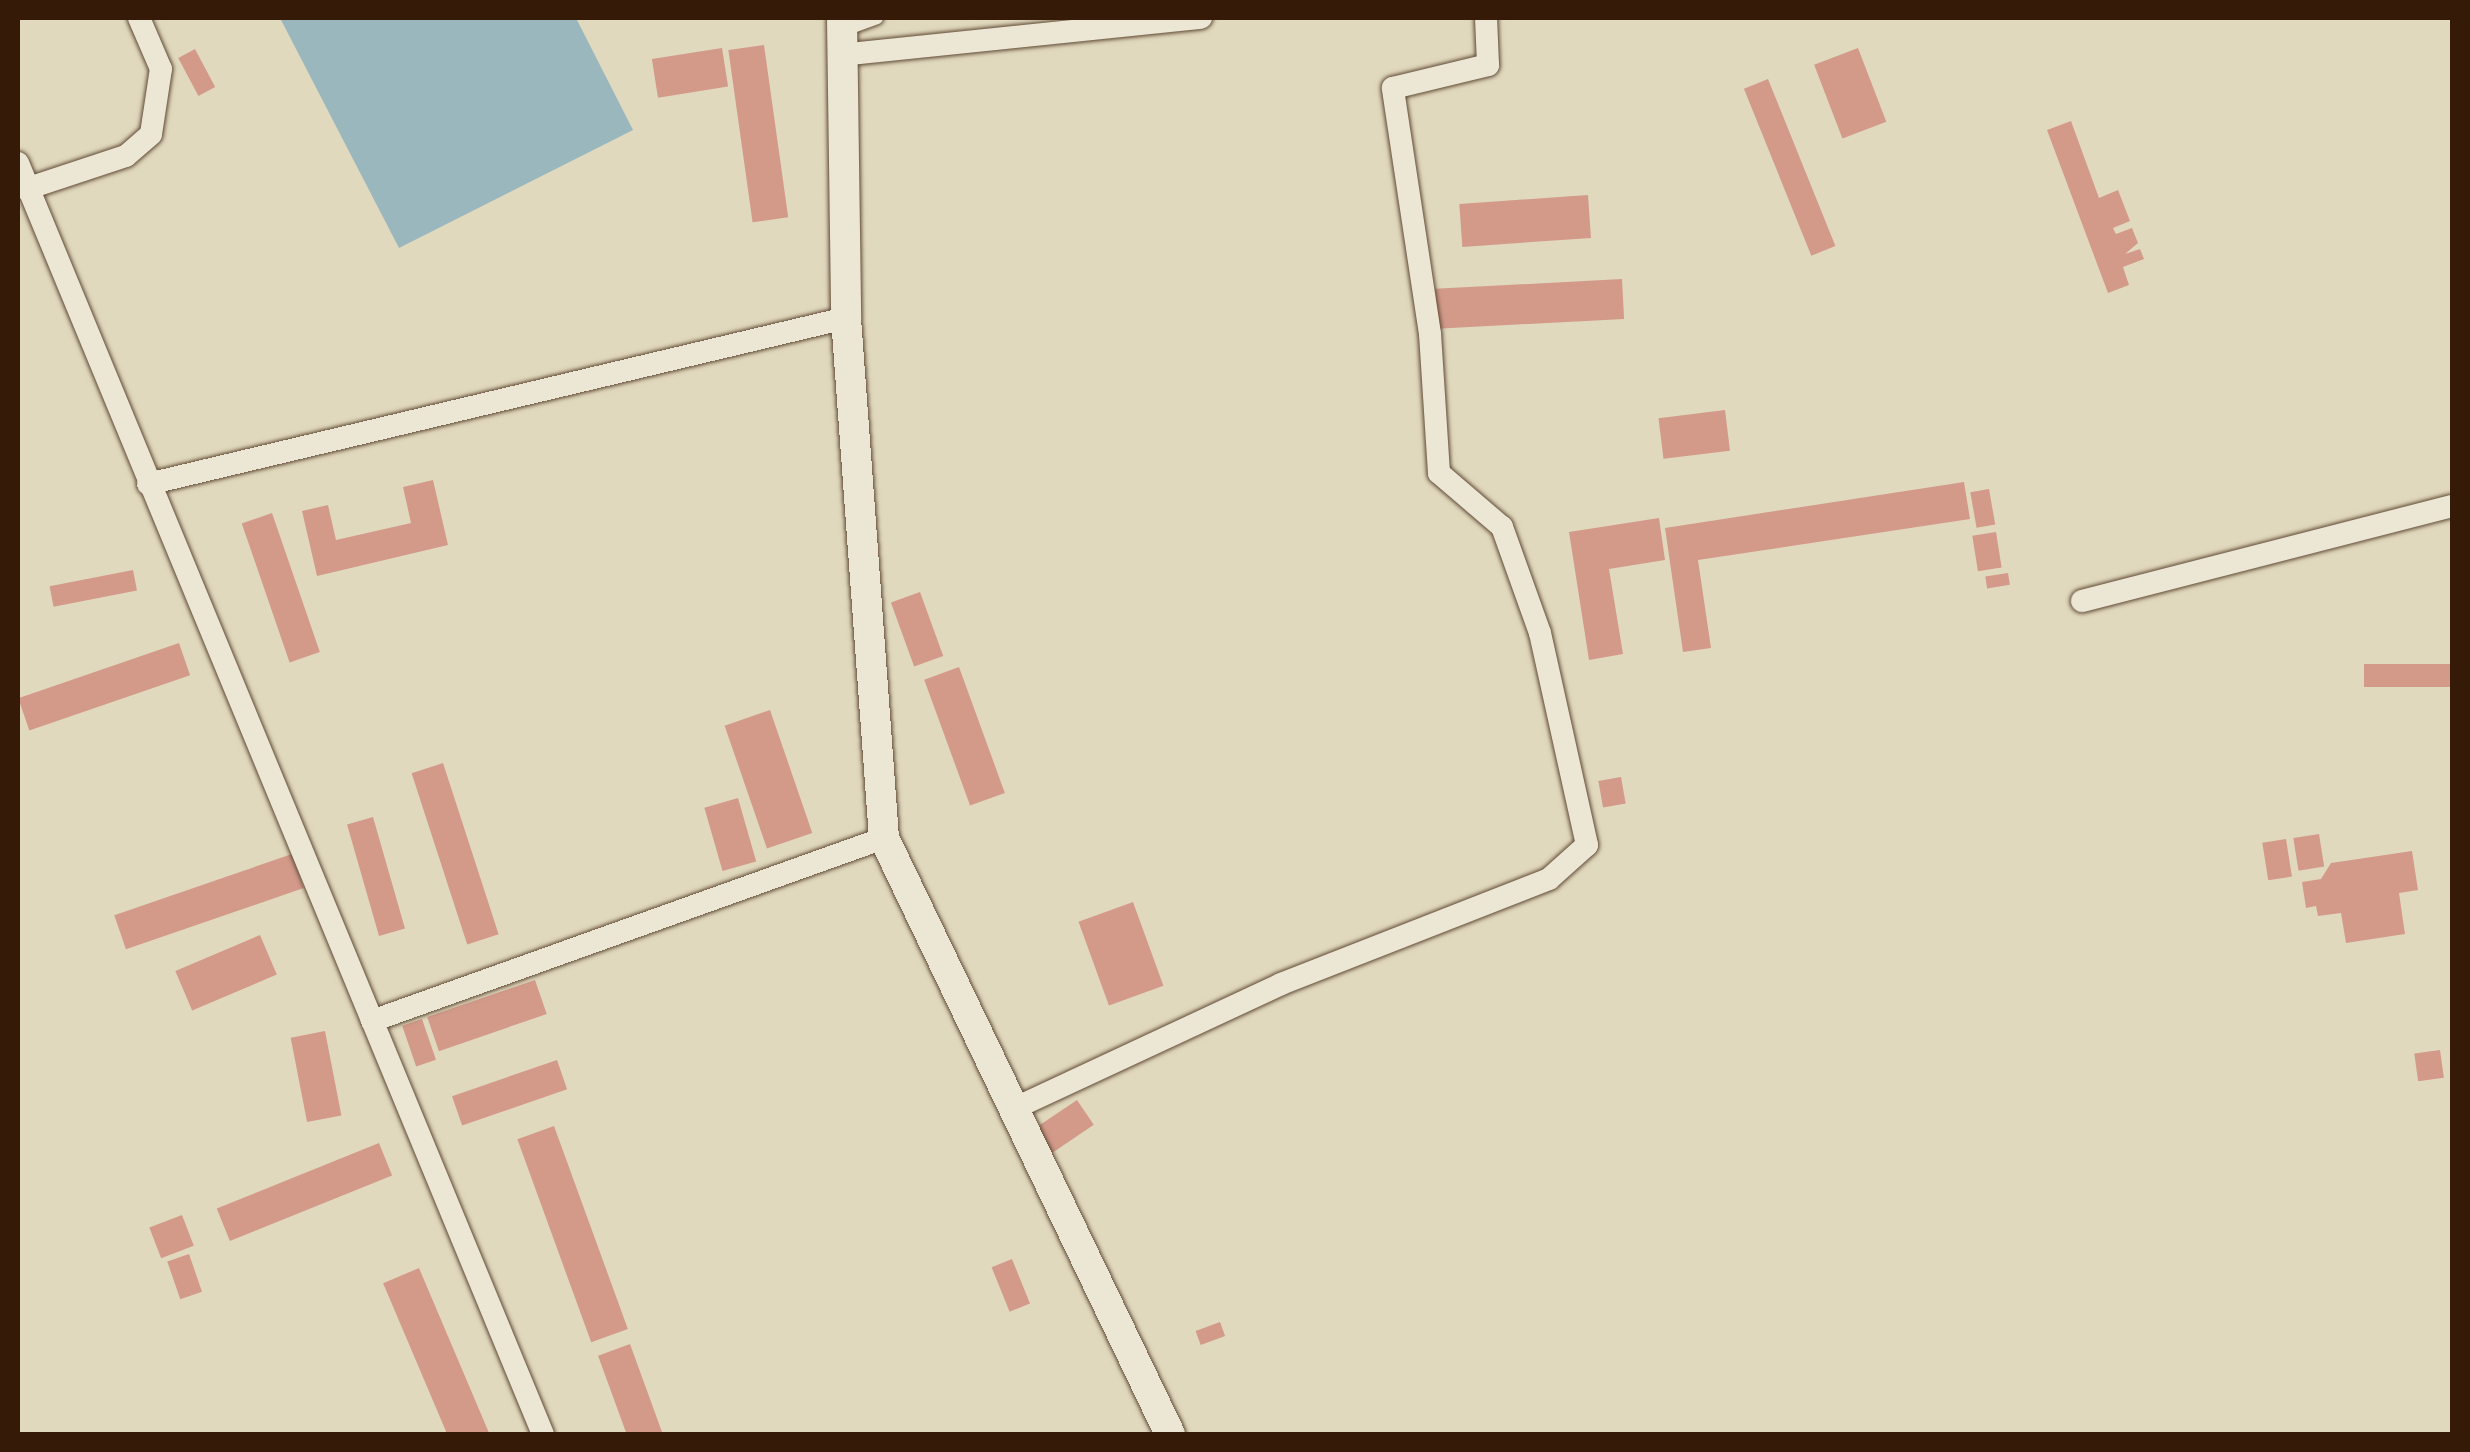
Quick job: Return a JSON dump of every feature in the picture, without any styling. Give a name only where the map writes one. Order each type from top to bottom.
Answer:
[{"type":"main road","points":[[841,35],[846,318],[884,838],[1170,1434]]},
{"type":"street","points":[[26,189],[126,156],[152,134],[161,69],[139,18]]},
{"type":"street","points":[[841,35],[1202,18]]},
{"type":"street","points":[[1012,1110],[1281,984],[1549,879],[1586,845],[1540,632],[1502,527],[1439,474],[1430,334],[1393,88],[1488,65],[1486,18]]},
{"type":"street","points":[[18,162],[543,1434]]},
{"type":"street","points":[[148,484],[846,318]]},
{"type":"street","points":[[2082,601],[2449,512]]},
{"type":"street","points":[[372,1021],[884,838]]},
{"type":"lane","points":[[841,35],[878,18]]},
{"type":"water","points":[[280,18],[576,18],[633,130],[399,248]]},
{"type":"building","points":[[764,45],[788,217],[753,222],[728,50]]},
{"type":"building","points":[[722,48],[728,87],[658,98],[652,59]]},
{"type":"building","points":[[1858,48],[1886,122],[1842,139],[1814,65]]},
{"type":"building","points":[[195,49],[215,87],[198,96],[178,58]]},
{"type":"building","points":[[1768,79],[1835,246],[1811,256],[1744,89]]},
{"type":"building","points":[[2071,121],[2099,198],[2118,190],[2130,221],[2113,228],[2116,234],[2132,228],[2138,243],[2125,254],[2140,249],[2144,259],[2123,267],[2129,285],[2108,293],[2047,130]]},
{"type":"building","points":[[1588,195],[1591,238],[1462,247],[1459,204]]},
{"type":"building","points":[[1622,279],[1624,319],[1437,329],[1435,289]]},
{"type":"building","points":[[1725,410],[1730,451],[1663,459],[1658,418]]},
{"type":"building","points":[[433,480],[448,545],[317,576],[302,511],[328,505],[336,540],[411,523],[403,487]]},
{"type":"building","points":[[1964,482],[1970,519],[1698,560],[1711,648],[1683,652],[1665,528]]},
{"type":"building","points":[[1989,489],[1995,524],[1977,528],[1970,492]]},
{"type":"building","points":[[272,513],[320,652],[290,662],[242,523]]},
{"type":"building","points":[[1659,518],[1665,560],[1609,569],[1623,654],[1589,660],[1569,532]]},
{"type":"building","points":[[1996,532],[2002,568],[1978,571],[1972,536]]},
{"type":"building","points":[[133,570],[137,591],[54,607],[50,586]]},
{"type":"building","points":[[2008,573],[2010,585],[1987,588],[1985,577]]},
{"type":"building","points":[[920,592],[943,656],[914,667],[891,603]]},
{"type":"building","points":[[179,643],[190,675],[29,730],[18,698]]},
{"type":"building","points":[[2364,664],[2452,664],[2452,687],[2364,687]]},
{"type":"building","points":[[959,667],[1005,793],[970,806],[924,680]]},
{"type":"building","points":[[770,710],[812,833],[767,849],[725,726]]},
{"type":"building","points":[[443,763],[499,934],[467,944],[412,773]]},
{"type":"building","points":[[1621,777],[1626,804],[1603,808],[1598,781]]},
{"type":"building","points":[[738,798],[756,861],[723,871],[704,808]]},
{"type":"building","points":[[373,817],[405,929],[379,936],[347,824]]},
{"type":"building","points":[[2319,834],[2324,867],[2298,871],[2293,838]]},
{"type":"building","points":[[2286,839],[2292,877],[2268,880],[2262,843]]},
{"type":"building","points":[[2412,851],[2418,890],[2399,893],[2405,934],[2346,943],[2341,913],[2318,916],[2316,906],[2306,908],[2302,882],[2321,879],[2331,863]]},
{"type":"building","points":[[292,854],[304,888],[126,949],[114,915]]},
{"type":"building","points":[[1133,902],[1163,986],[1109,1005],[1078,922]]},
{"type":"building","points":[[260,935],[277,975],[192,1011],[175,971]]},
{"type":"building","points":[[535,980],[547,1014],[439,1051],[427,1017]]},
{"type":"building","points":[[422,1019],[436,1060],[416,1066],[402,1026]]},
{"type":"building","points":[[325,1031],[341,1115],[307,1122],[291,1038]]},
{"type":"building","points":[[2440,1050],[2444,1078],[2418,1081],[2414,1054]]},
{"type":"building","points":[[557,1060],[567,1089],[462,1125],[452,1096]]},
{"type":"building","points":[[1077,1100],[1094,1125],[1051,1154],[1034,1129]]},
{"type":"building","points":[[554,1126],[628,1329],[591,1342],[517,1139]]},
{"type":"building","points":[[379,1143],[392,1175],[230,1241],[217,1209]]},
{"type":"building","points":[[182,1215],[194,1246],[161,1258],[149,1228]]},
{"type":"building","points":[[189,1254],[202,1292],[180,1299],[167,1261]]},
{"type":"building","points":[[1012,1259],[1030,1304],[1010,1312],[992,1267]]},
{"type":"building","points":[[419,1268],[489,1434],[447,1434],[383,1283]]},
{"type":"building","points":[[1220,1322],[1225,1336],[1201,1345],[1196,1331]]},
{"type":"building","points":[[630,1344],[663,1434],[627,1434],[598,1356]]}]
